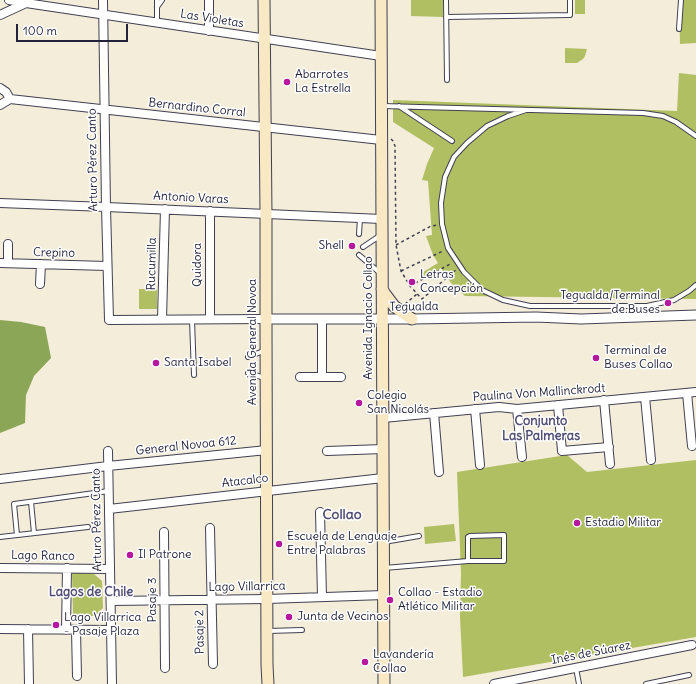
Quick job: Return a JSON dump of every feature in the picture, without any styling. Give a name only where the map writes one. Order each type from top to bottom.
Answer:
[{"type":"main road","name":"Avenida General Novoa","points":[[264,0],[268,684]]},
{"type":"main road","name":"Avenida Ignacio Collao","points":[[381,0],[384,684]]},
{"type":"main road","points":[[382,288],[388,298],[398,309],[412,319]]},
{"type":"street","name":"Las Violetas","points":[[9,0],[26,3],[41,3],[104,15],[381,56]]},
{"type":"street","name":"Arturo Pérez Canto","points":[[103,0],[109,320]]},
{"type":"street","points":[[209,0],[209,30]]},
{"type":"street","points":[[0,15],[26,3]]},
{"type":"street","points":[[0,88],[6,92],[10,99],[0,105]]},
{"type":"street","name":"Bernardino Corral","points":[[10,99],[381,140]]},
{"type":"street","name":"Antonio Varas","points":[[0,203],[106,206],[382,219]]},
{"type":"street","name":"Rucumilla","points":[[162,319],[165,209]]},
{"type":"street","name":"Quidora","points":[[210,211],[210,319]]},
{"type":"street","points":[[4,263],[8,244]]},
{"type":"street","name":"Crepino","points":[[4,263],[107,266]]},
{"type":"street","points":[[40,284],[41,264]]},
{"type":"street","name":"Tegualda","points":[[109,320],[549,317],[581,319],[696,315]]},
{"type":"street","points":[[322,319],[322,377]]},
{"type":"street","points":[[300,377],[341,376]]},
{"type":"street","name":"Paulina Von Mallinckrodt","points":[[383,418],[499,407],[517,409],[696,392]]},
{"type":"street","points":[[687,393],[694,437],[692,446]]},
{"type":"street","points":[[645,397],[651,460]]},
{"type":"street","points":[[604,400],[610,464]]},
{"type":"street","points":[[558,405],[562,451],[609,447]]},
{"type":"street","points":[[474,409],[480,465]]},
{"type":"street","points":[[517,409],[522,457]]},
{"type":"street","points":[[434,413],[439,472]]},
{"type":"street","points":[[328,451],[383,449]]},
{"type":"street","name":"General Novoa 612","points":[[0,479],[108,466],[267,450]]},
{"type":"street","name":"Arturo Pérez Canto","points":[[108,451],[112,684]]},
{"type":"street","name":"Atacalco","points":[[109,509],[383,478]]},
{"type":"street","points":[[320,512],[322,597]]},
{"type":"street","name":"Pasaje 2","points":[[210,528],[213,664]]},
{"type":"street","name":"Pasaje 3","points":[[164,532],[165,668]]},
{"type":"street","name":"Lago Ranco","points":[[0,568],[110,569]]},
{"type":"street","points":[[66,630],[67,568]]},
{"type":"street","name":"Lago Villarrica","points":[[111,601],[267,599],[384,595]]},
{"type":"street","points":[[93,630],[103,624],[111,615]]},
{"type":"street","points":[[0,628],[111,630]]},
{"type":"street","points":[[28,629],[29,684]]},
{"type":"street","points":[[76,630],[77,676]]},
{"type":"street","name":"Inés de Súarez","points":[[494,684],[692,645]]},
{"type":"lane","points":[[157,0],[157,23]]},
{"type":"lane","points":[[157,7],[162,0]]},
{"type":"lane","points":[[446,0],[447,80]]},
{"type":"lane","points":[[446,17],[570,15],[570,0]]},
{"type":"lane","points":[[679,29],[681,0]]},
{"type":"lane","points":[[381,106],[643,113],[663,116],[676,122],[696,136]]},
{"type":"lane","points":[[399,106],[452,140]]},
{"type":"lane","points":[[526,110],[508,116],[488,126],[466,143],[454,157],[444,177],[441,203],[442,224],[448,248],[464,272],[482,290],[503,300],[530,306],[647,306],[674,300],[696,285]]},
{"type":"lane","points":[[360,218],[360,234]]},
{"type":"lane","points":[[363,247],[382,235]]},
{"type":"lane","points":[[359,255],[382,274]]},
{"type":"lane","points":[[192,319],[194,375]]},
{"type":"lane","points":[[248,358],[266,350]]},
{"type":"lane","points":[[248,373],[266,378]]},
{"type":"lane","points":[[17,535],[14,504],[109,491]]},
{"type":"lane","points":[[31,502],[34,533]]},
{"type":"lane","points":[[0,537],[88,527]]},
{"type":"lane","points":[[384,568],[468,561],[504,561],[504,535],[468,537],[468,561]]},
{"type":"lane","points":[[383,542],[419,536]]},
{"type":"lane","points":[[267,631],[302,630]]},
{"type":"lane","points":[[576,668],[579,684]]},
{"type":"lane","points":[[646,684],[689,675]]},
{"type":"path","points":[[381,140],[391,139],[395,146],[396,244],[401,271],[410,286],[422,299],[460,266]]},
{"type":"path","points":[[396,244],[431,226],[442,224]]},
{"type":"path","points":[[401,271],[448,248]]},
{"type":"path","points":[[410,286],[456,261]]},
{"type":"path","points":[[398,309],[417,294]]},
{"type":"green space","points":[[411,0],[443,0],[443,17],[411,16]]},
{"type":"green space","points":[[575,0],[585,0],[585,14],[575,14]]},
{"type":"green space","points":[[679,0],[696,0],[696,43],[680,44]]},
{"type":"green space","points":[[565,48],[587,49],[583,59],[577,63],[565,63]]},
{"type":"green space","points":[[679,73],[696,75],[696,299],[465,296],[451,283],[441,268],[423,279],[420,274],[438,263],[433,255],[426,236],[432,235],[428,181],[422,180],[434,148],[393,122],[393,100],[677,111]]},
{"type":"green space","points":[[139,289],[157,289],[157,309],[139,309]]},
{"type":"green space","points":[[0,320],[21,322],[45,327],[51,358],[34,376],[26,395],[25,423],[0,433]]},
{"type":"green space","name":"Estadio Militar","points":[[567,455],[587,472],[696,460],[696,637],[463,677],[460,617],[461,573],[457,472]]},
{"type":"green space","points":[[454,524],[456,541],[425,544],[424,527]]},
{"type":"green space","points":[[72,572],[94,574],[102,581],[103,608],[95,616],[73,616]]},
{"type":"place","name":"Abarrotes La Estrella","points":[[287,82]]},
{"type":"place","name":"Shell","points":[[352,246]]},
{"type":"place","name":"Letras Concepción","points":[[412,282]]},
{"type":"place","name":"Tegualda/Terminal de Buses","points":[[668,303]]},
{"type":"place","name":"Terminal de Buses Collao","points":[[596,358]]},
{"type":"place","name":"Santa Isabel","points":[[156,363]]},
{"type":"place","name":"Colegio San Nicolás","points":[[359,403]]},
{"type":"place","name":"Estadio Militar","points":[[577,523]]},
{"type":"place","name":"Escuela de Lenguaje Entre Palabras","points":[[279,544]]},
{"type":"place","name":"Il Patrone","points":[[130,555]]},
{"type":"place","name":"Collao - Estadio Atlético Militar","points":[[390,600]]},
{"type":"place","name":"Junta de Vecinos","points":[[289,617]]},
{"type":"place","name":"Lago Villarrica - Pasaje Plaza","points":[[56,625]]},
{"type":"place","name":"Lavandería Collao","points":[[365,662]]},
{"type":"district","name":"Conjunto Las Palmeras","points":[[541,428]]},
{"type":"district","name":"Collao","points":[[342,515]]},
{"type":"district","name":"Lagos de Chile","points":[[91,592]]}]
